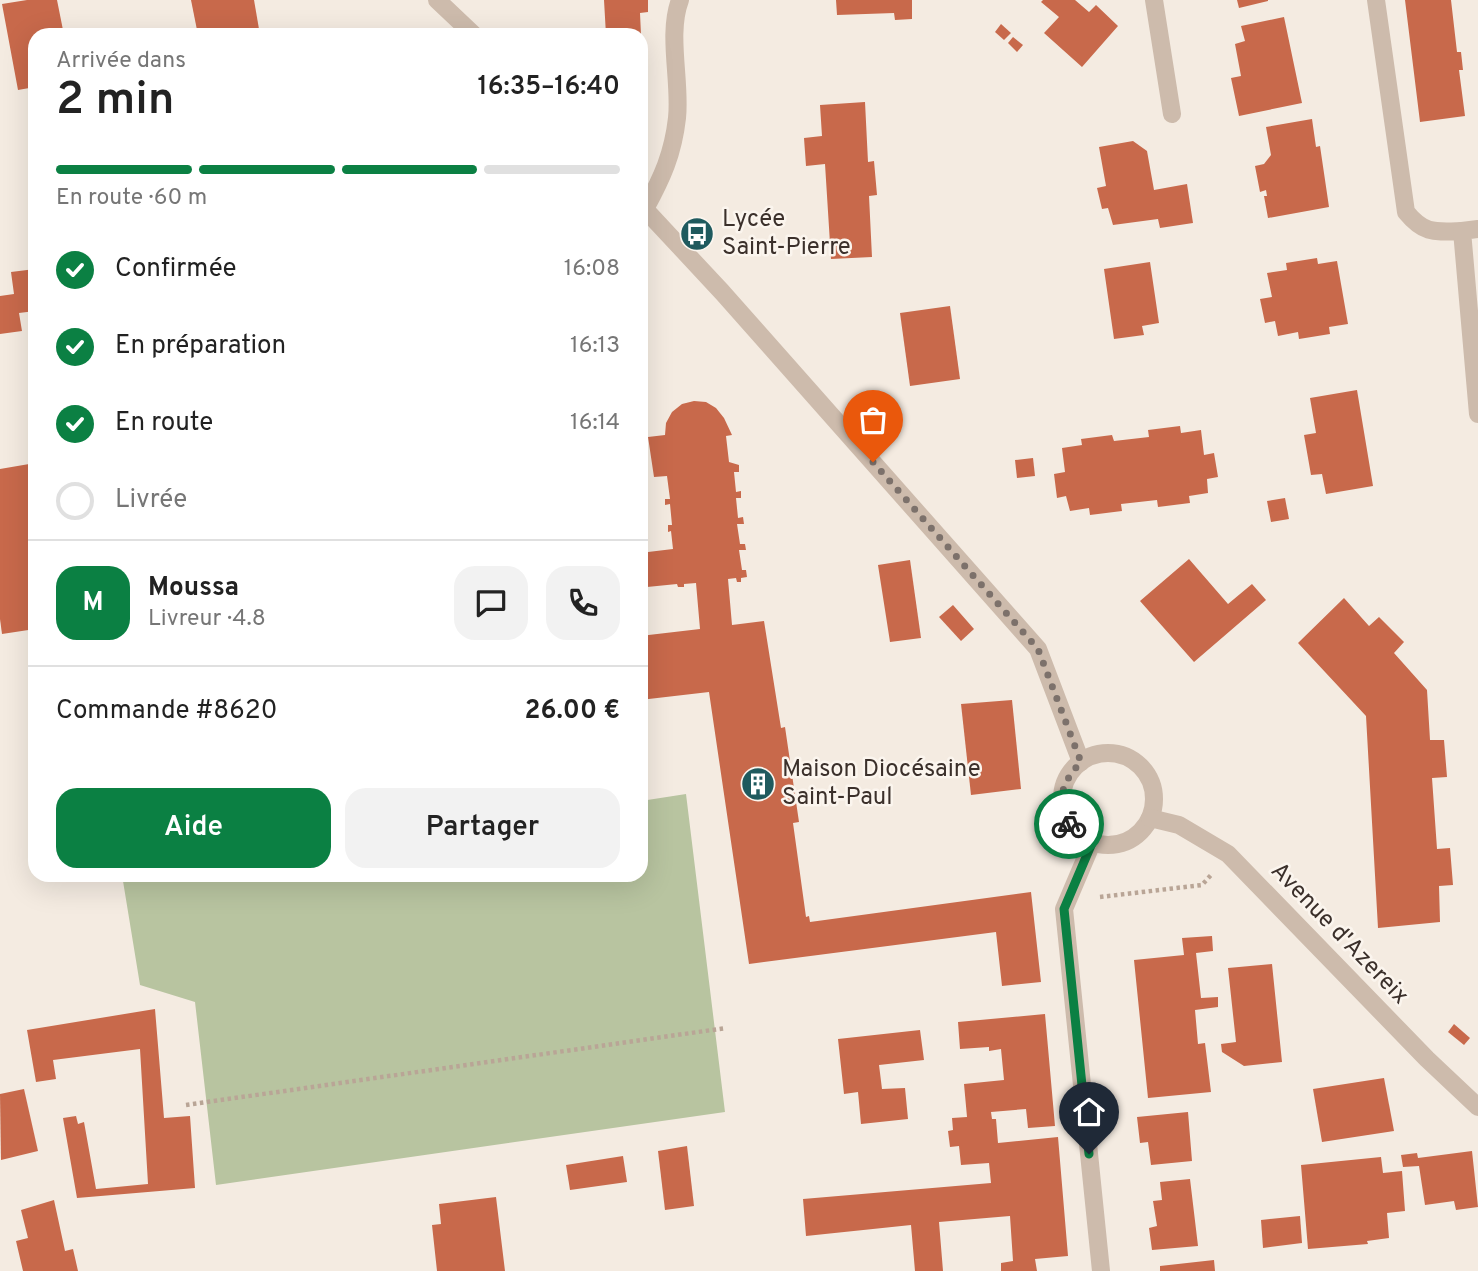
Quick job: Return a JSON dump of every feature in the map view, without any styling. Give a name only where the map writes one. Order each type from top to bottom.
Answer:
[{"type":"street","points":[[437,0],[467,28]]},
{"type":"street","points":[[648,199],[667,168],[677,118],[676,19],[680,0]]},
{"type":"street","points":[[1154,0],[1172,114]]},
{"type":"street","points":[[1376,0],[1406,212],[1417,226],[1437,232],[1470,230],[1478,414]]},
{"type":"street","points":[[648,212],[740,312],[1038,649],[1081,762]]},
{"type":"street","points":[[1121,754],[1135,761],[1152,784],[1155,798],[1150,818],[1145,828],[1125,842],[1110,846],[1092,843],[1074,831],[1065,817],[1061,802],[1069,773],[1092,755],[1121,754]]},
{"type":"street","name":"Avenue d'Azereix","points":[[1150,818],[1178,825],[1228,854],[1418,1051],[1478,1107]]},
{"type":"street","points":[[1092,843],[1064,909],[1101,1271]]},
{"type":"path","points":[[1072,890],[1104,898],[1202,885],[1228,854]]},
{"type":"path","points":[[186,1105],[726,1027]]},
{"type":"green space","points":[[686,794],[725,1112],[216,1185],[195,1002],[140,985],[123,882],[648,882],[648,800]]},
{"type":"building","points":[[27,0],[57,0],[63,28],[28,28],[28,88],[18,90],[2,4]]},
{"type":"building","points":[[191,0],[254,0],[259,28],[197,28]]},
{"type":"building","points":[[604,0],[648,0],[648,12],[640,13],[641,28],[606,28]]},
{"type":"building","points":[[836,0],[912,0],[912,19],[895,20],[894,13],[837,15]]},
{"type":"building","points":[[1075,0],[1089,12],[1096,5],[1118,26],[1082,67],[1044,33],[1059,17],[1041,2]]},
{"type":"building","points":[[1237,0],[1268,0],[1268,1],[1239,8]]},
{"type":"building","points":[[1405,0],[1451,0],[1457,52],[1461,52],[1463,70],[1459,70],[1465,116],[1420,122]]},
{"type":"building","points":[[1284,17],[1302,103],[1239,116],[1231,78],[1241,76],[1235,44],[1245,41],[1241,26]]},
{"type":"building","points":[[1001,24],[1011,33],[1004,40],[995,32]]},
{"type":"building","points":[[1013,37],[1023,45],[1017,52],[1008,43]]},
{"type":"building","points":[[865,102],[868,162],[874,161],[877,195],[869,196],[872,257],[831,259],[825,164],[806,166],[804,138],[822,136],[820,105]]},
{"type":"building","points":[[1312,119],[1316,147],[1320,146],[1329,207],[1268,218],[1264,196],[1267,196],[1266,190],[1260,192],[1255,166],[1264,164],[1271,155],[1266,127]]},
{"type":"building","points":[[1133,141],[1147,151],[1154,190],[1187,184],[1193,223],[1160,228],[1158,219],[1113,225],[1108,208],[1102,209],[1097,188],[1106,186],[1099,147]]},
{"type":"building","points":[[1317,258],[1318,264],[1337,261],[1348,324],[1329,327],[1330,334],[1299,339],[1298,332],[1278,336],[1275,321],[1265,323],[1260,299],[1272,297],[1267,273],[1287,270],[1286,263]]},
{"type":"building","points":[[1150,262],[1159,323],[1142,326],[1144,335],[1114,339],[1104,269]]},
{"type":"building","points":[[28,270],[28,312],[19,313],[22,331],[0,334],[0,296],[14,294],[11,272]]},
{"type":"building","points":[[950,306],[960,379],[910,386],[900,313]]},
{"type":"building","points":[[1357,390],[1373,486],[1326,494],[1322,474],[1311,475],[1304,435],[1316,433],[1310,398]]},
{"type":"building","name":"Maison Diocésaine Saint-Paul","points":[[706,402],[716,408],[732,435],[726,436],[729,462],[739,465],[739,472],[734,472],[736,492],[741,491],[741,498],[736,498],[738,518],[743,517],[744,524],[737,524],[740,544],[745,544],[746,550],[739,550],[742,570],[746,570],[747,577],[741,578],[741,582],[737,582],[736,578],[728,579],[732,625],[764,621],[781,728],[785,727],[799,822],[793,823],[806,917],[809,916],[810,922],[1031,892],[1041,982],[1002,986],[996,932],[749,964],[709,692],[648,699],[648,635],[700,629],[696,583],[684,584],[684,587],[678,587],[677,584],[648,587],[648,552],[673,549],[671,531],[668,532],[668,525],[672,525],[670,504],[665,505],[665,499],[670,499],[667,476],[654,477],[648,437],[665,435],[666,423],[672,412],[682,404]]},
{"type":"building","points":[[1180,426],[1181,433],[1201,430],[1204,455],[1214,453],[1218,477],[1207,479],[1208,493],[1189,496],[1190,503],[1158,507],[1157,500],[1121,504],[1122,511],[1090,515],[1089,508],[1070,511],[1066,496],[1057,498],[1054,474],[1065,472],[1062,448],[1082,445],[1081,439],[1112,435],[1114,441],[1149,437],[1148,430]]},
{"type":"building","points":[[1033,458],[1035,476],[1017,478],[1015,460]]},
{"type":"building","points":[[28,464],[28,630],[2,634],[0,619],[0,469]]},
{"type":"building","points":[[1285,498],[1289,519],[1271,522],[1267,501]]},
{"type":"building","points":[[1189,559],[1228,604],[1252,584],[1266,600],[1194,662],[1140,601]]},
{"type":"building","points":[[910,560],[921,638],[890,642],[878,565]]},
{"type":"building","points":[[1344,598],[1369,626],[1379,617],[1404,642],[1394,653],[1427,690],[1430,740],[1444,740],[1447,777],[1432,778],[1437,849],[1450,848],[1453,885],[1439,886],[1440,922],[1378,928],[1366,716],[1298,643]]},
{"type":"building","points":[[953,605],[974,629],[961,641],[939,617]]},
{"type":"building","points":[[1012,700],[1021,789],[971,795],[961,704]]},
{"type":"building","points":[[1212,936],[1213,951],[1196,953],[1201,998],[1218,997],[1218,1007],[1195,1010],[1198,1044],[1205,1043],[1211,1092],[1148,1098],[1134,960],[1184,955],[1182,938]]},
{"type":"building","points":[[1272,964],[1282,1062],[1244,1066],[1222,1052],[1221,1044],[1236,1042],[1228,968]]},
{"type":"building","points":[[155,1009],[164,1118],[190,1116],[195,1188],[77,1198],[63,1118],[76,1116],[78,1124],[84,1122],[96,1189],[148,1184],[140,1049],[53,1060],[56,1079],[36,1082],[27,1030]]},
{"type":"building","points":[[1045,1014],[1055,1126],[1028,1128],[1026,1109],[991,1112],[992,1119],[996,1119],[998,1143],[1058,1137],[1068,1256],[1035,1259],[1037,1271],[1001,1271],[1001,1263],[1013,1261],[1010,1216],[939,1222],[943,1271],[915,1271],[911,1225],[806,1236],[803,1199],[991,1183],[989,1163],[961,1165],[959,1146],[950,1147],[948,1131],[953,1130],[952,1118],[967,1117],[964,1084],[1004,1080],[1001,1049],[960,1049],[958,1022]]},
{"type":"building","points":[[1454,1024],[1470,1038],[1464,1045],[1448,1032]]},
{"type":"building","points":[[920,1030],[924,1060],[879,1065],[882,1089],[905,1088],[908,1119],[861,1124],[858,1092],[844,1094],[838,1039]]},
{"type":"building","points":[[1384,1078],[1394,1131],[1322,1142],[1313,1089]]},
{"type":"building","points":[[24,1089],[38,1151],[1,1160],[0,1094]]},
{"type":"building","points":[[1188,1112],[1192,1161],[1151,1165],[1148,1142],[1140,1143],[1137,1117]]},
{"type":"building","points":[[687,1146],[694,1206],[665,1210],[658,1151]]},
{"type":"building","points":[[1472,1151],[1478,1207],[1456,1210],[1454,1201],[1425,1205],[1419,1166],[1403,1167],[1401,1155],[1417,1153],[1418,1158]]},
{"type":"building","points":[[623,1156],[627,1182],[570,1190],[566,1165]]},
{"type":"building","points":[[1381,1157],[1383,1173],[1402,1171],[1405,1211],[1387,1213],[1389,1238],[1367,1241],[1368,1244],[1308,1249],[1301,1165]]},
{"type":"building","points":[[1190,1179],[1198,1246],[1152,1250],[1149,1228],[1157,1226],[1153,1201],[1162,1200],[1160,1182]]},
{"type":"building","points":[[496,1197],[505,1271],[437,1271],[432,1225],[441,1224],[439,1204]]},
{"type":"building","points":[[54,1200],[65,1251],[73,1249],[78,1271],[23,1271],[16,1241],[28,1238],[21,1210]]},
{"type":"building","points":[[1300,1216],[1302,1243],[1263,1248],[1261,1220]]},
{"type":"building","points":[[1214,1260],[1215,1271],[1160,1271],[1160,1266]]},
{"type":"way so far","points":[[873,462],[1038,649],[1081,762],[1069,773],[1063,787],[1061,802],[1069,824]]},
{"type":"place","name":"Lycée Saint-Pierre","points":[[697,234]]},
{"type":"place","name":"Maison Diocésaine Saint-Paul","points":[[758,784]]},
{"type":"route","points":[[1069,824],[1086,841],[1092,843],[1064,909],[1089,1154]]}]
